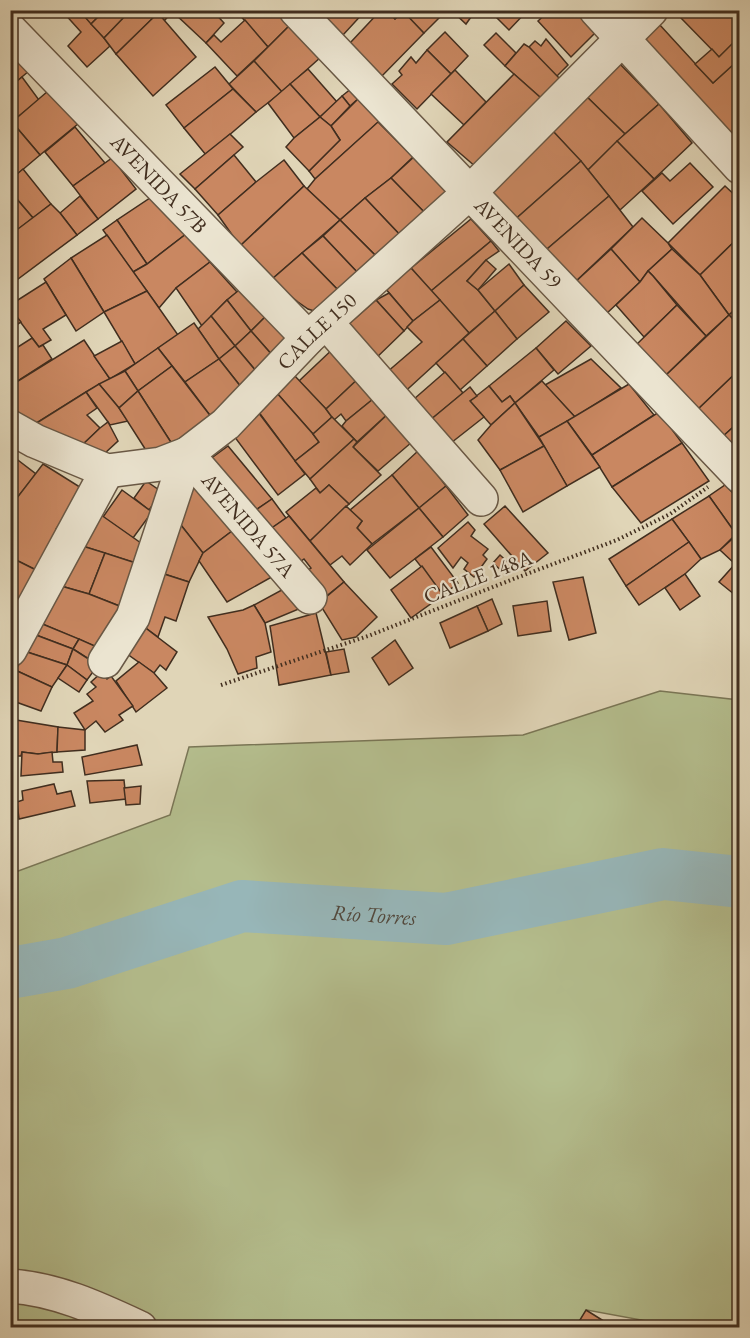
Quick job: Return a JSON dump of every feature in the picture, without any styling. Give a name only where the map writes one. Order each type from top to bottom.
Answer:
[{"type":"lane","name":"AVENIDA 59","points":[[296,10],[736,473]]},
{"type":"lane","points":[[596,10],[740,167]]},
{"type":"lane","name":"CALLE 150","points":[[107,471],[161,464],[187,454],[226,424],[317,330],[470,192],[651,10]]},
{"type":"lane","name":"AVENIDA 57B","points":[[10,30],[317,330],[481,499]]},
{"type":"lane","points":[[10,428],[107,471],[10,650]]},
{"type":"lane","points":[[105,661],[133,617],[187,454]]},
{"type":"lane","name":"AVENIDA 57A","points":[[187,454],[310,597]]},
{"type":"lane","points":[[10,1286],[79,1300],[140,1328]]},
{"type":"path","name":"CALLE 148A","points":[[221,686],[368,636],[617,540],[670,514],[736,473]]},
{"type":"green space","points":[[660,691],[739,700],[739,1327],[679,1327],[587,1310],[575,1328],[163,1327],[74,1288],[11,1274],[10,874],[170,815],[189,747],[523,735]]},
{"type":"green space","points":[[10,1300],[66,1310],[108,1327],[11,1327]]},
{"type":"building","points":[[79,10],[110,46],[87,67],[68,46],[81,32],[63,12]]},
{"type":"building","points":[[79,10],[105,10],[91,24]]},
{"type":"building","points":[[105,10],[131,10],[104,38],[91,24]]},
{"type":"building","points":[[131,10],[156,10],[158,13],[116,54],[104,38]]},
{"type":"building","points":[[156,10],[174,10],[164,21]]},
{"type":"building","points":[[174,10],[212,10],[224,23],[206,43],[173,12]]},
{"type":"building","points":[[239,10],[277,10],[290,25],[268,47],[237,12]]},
{"type":"building","points":[[318,10],[366,10],[343,35]]},
{"type":"building","points":[[381,10],[387,10],[395,19],[403,11],[424,33],[381,77],[350,43]]},
{"type":"building","points":[[387,10],[447,10],[424,33],[403,11],[395,19]]},
{"type":"building","points":[[451,10],[476,10],[466,24]]},
{"type":"building","points":[[489,10],[528,10],[509,30]]},
{"type":"building","points":[[550,10],[575,10],[595,33],[571,57],[538,21]]},
{"type":"building","points":[[689,10],[740,10],[740,37],[719,57],[681,18]]},
{"type":"building","points":[[158,13],[196,57],[153,96],[116,54]]},
{"type":"building","points":[[245,20],[268,47],[237,76],[206,43],[214,35],[221,42]]},
{"type":"building","points":[[659,24],[713,83],[735,63],[740,69],[740,134],[731,142],[640,40]]},
{"type":"building","points":[[290,25],[322,56],[282,92],[254,61]]},
{"type":"building","points":[[445,32],[468,56],[451,74],[427,50]]},
{"type":"building","points":[[496,33],[516,53],[505,66],[484,45]]},
{"type":"building","points":[[546,39],[568,65],[556,77],[529,47],[535,41],[541,46]]},
{"type":"building","points":[[737,39],[740,41],[740,69],[735,63],[713,83],[695,64],[712,49],[719,57]]},
{"type":"building","points":[[524,44],[560,79],[541,98],[505,66]]},
{"type":"building","points":[[427,50],[451,74],[417,109],[392,84],[402,75],[399,71],[411,57],[416,63]]},
{"type":"building","points":[[25,55],[36,65],[10,87],[10,66]]},
{"type":"building","points":[[616,60],[659,104],[625,134],[583,93]]},
{"type":"building","points":[[254,61],[282,92],[256,112],[229,84]]},
{"type":"building","points":[[215,67],[233,89],[184,128],[166,105]]},
{"type":"building","points":[[308,69],[337,102],[320,117],[290,84]]},
{"type":"building","points":[[455,70],[486,102],[464,125],[431,94]]},
{"type":"building","points":[[514,74],[541,98],[476,167],[447,142]]},
{"type":"building","points":[[22,77],[39,100],[10,123],[10,87]]},
{"type":"building","points":[[290,84],[320,117],[294,138],[268,103]]},
{"type":"building","points":[[55,85],[84,119],[40,155],[12,122]]},
{"type":"building","points":[[352,88],[360,97],[350,106],[342,96]]},
{"type":"building","points":[[233,89],[256,112],[206,155],[184,128]]},
{"type":"building","points":[[583,93],[625,134],[588,170],[551,129]]},
{"type":"building","points":[[342,96],[350,106],[331,126],[320,117]]},
{"type":"building","points":[[360,97],[382,119],[315,179],[309,171],[340,140],[331,126]]},
{"type":"building","points":[[659,104],[692,143],[654,179],[617,141]]},
{"type":"building","points":[[320,117],[331,126],[340,140],[309,171],[286,147]]},
{"type":"building","points":[[12,122],[40,155],[14,177],[10,173],[10,123]]},
{"type":"building","points":[[378,122],[413,157],[340,220],[307,189]]},
{"type":"building","points":[[75,127],[105,163],[73,186],[45,152]]},
{"type":"building","points":[[551,129],[581,161],[511,223],[486,194]]},
{"type":"building","points":[[230,134],[243,147],[195,189],[180,174]]},
{"type":"building","points":[[617,141],[654,179],[620,210],[588,170]]},
{"type":"building","points":[[234,155],[256,182],[218,215],[195,189]]},
{"type":"building","points":[[416,155],[453,190],[427,215],[391,178]]},
{"type":"building","points":[[112,158],[136,189],[98,219],[73,186]]},
{"type":"building","points":[[284,160],[304,186],[240,246],[218,215]]},
{"type":"building","points":[[581,161],[609,196],[540,255],[511,223]]},
{"type":"building","points":[[690,163],[713,187],[673,224],[642,191],[662,173],[670,181]]},
{"type":"building","points":[[23,169],[51,204],[33,218],[10,191],[10,180]]},
{"type":"building","points":[[391,178],[427,215],[402,237],[365,198]]},
{"type":"building","points":[[304,186],[340,220],[271,280],[240,246]]},
{"type":"building","points":[[725,186],[740,200],[740,236],[700,275],[668,243]]},
{"type":"building","points":[[10,191],[33,218],[13,233],[10,231]]},
{"type":"building","points":[[80,196],[98,219],[77,235],[60,213]]},
{"type":"building","points":[[153,196],[186,234],[147,264],[117,220]]},
{"type":"building","points":[[609,196],[633,227],[572,285],[540,255]]},
{"type":"building","points":[[365,198],[402,237],[377,257],[340,220]]},
{"type":"building","points":[[51,204],[77,235],[10,285],[10,235]]},
{"type":"building","points":[[642,218],[672,249],[648,271],[640,282],[611,249]]},
{"type":"building","points":[[471,219],[491,241],[431,291],[411,268]]},
{"type":"building","points":[[117,220],[147,264],[133,272],[103,230]]},
{"type":"building","points":[[340,220],[377,257],[358,273],[323,236]]},
{"type":"building","points":[[186,234],[210,262],[176,288],[159,308],[133,272]]},
{"type":"building","points":[[107,235],[147,291],[104,312],[71,258]]},
{"type":"building","points":[[323,236],[358,273],[339,291],[302,253]]},
{"type":"building","points":[[740,236],[740,305],[729,315],[700,275]]},
{"type":"building","points":[[491,241],[499,251],[486,260],[467,281],[478,290],[495,311],[469,333],[431,291]]},
{"type":"building","points":[[611,249],[640,282],[605,315],[572,285]]},
{"type":"building","points":[[672,249],[700,275],[729,315],[706,336],[648,271]]},
{"type":"building","points":[[302,253],[339,291],[317,312],[308,309],[271,280]]},
{"type":"building","points":[[71,258],[104,312],[76,331],[44,279]]},
{"type":"building","points":[[486,260],[496,269],[478,290],[467,281]]},
{"type":"building","points":[[210,262],[237,292],[202,326],[176,288]]},
{"type":"building","points":[[509,264],[524,285],[495,311],[478,290]]},
{"type":"building","points":[[411,268],[440,300],[413,321],[385,288]]},
{"type":"building","points":[[648,271],[677,305],[644,337],[616,305]]},
{"type":"building","points":[[46,282],[66,315],[43,329],[51,340],[39,347],[10,305]]},
{"type":"building","points":[[524,285],[549,312],[517,339],[495,311]]},
{"type":"building","points":[[244,286],[268,314],[251,331],[227,300]]},
{"type":"building","points":[[147,291],[178,335],[135,364],[104,312]]},
{"type":"building","points":[[389,293],[413,321],[404,331],[376,300]]},
{"type":"building","points":[[227,300],[251,331],[235,346],[211,316]]},
{"type":"building","points":[[376,300],[404,331],[371,363],[342,330]]},
{"type":"building","points":[[440,300],[469,333],[398,398],[379,379],[422,342],[407,327]]},
{"type":"building","points":[[677,305],[706,336],[664,377],[634,347]]},
{"type":"building","points":[[740,305],[740,326],[729,315]]},
{"type":"building","points":[[10,308],[21,322],[10,329]]},
{"type":"building","points":[[495,311],[517,339],[487,366],[463,339]]},
{"type":"building","points":[[268,314],[290,340],[273,356],[251,331]]},
{"type":"building","points":[[729,315],[740,326],[740,369],[694,413],[664,377]]},
{"type":"building","points":[[211,316],[235,346],[219,359],[198,329]]},
{"type":"building","points":[[566,321],[591,346],[558,374],[536,348]]},
{"type":"building","points":[[194,323],[219,359],[185,382],[158,348]]},
{"type":"building","points":[[251,331],[273,356],[256,371],[235,346]]},
{"type":"building","points":[[32,338],[39,347],[43,345],[52,359],[10,386],[10,352]]},
{"type":"building","points":[[463,339],[487,366],[460,390],[436,363]]},
{"type":"building","points":[[84,340],[110,379],[35,424],[10,410],[10,386]]},
{"type":"building","points":[[122,341],[135,364],[110,379],[94,356]]},
{"type":"building","points":[[337,345],[362,375],[326,409],[299,381]]},
{"type":"building","points":[[235,346],[256,371],[241,387],[219,359]]},
{"type":"building","points":[[158,348],[172,366],[138,391],[125,371]]},
{"type":"building","points":[[536,348],[554,370],[515,403],[510,396],[502,402],[489,386]]},
{"type":"building","points":[[219,359],[241,387],[212,418],[185,382]]},
{"type":"building","points":[[591,359],[621,388],[575,417],[545,385]]},
{"type":"building","points":[[172,366],[212,418],[174,447],[138,391]]},
{"type":"building","points":[[740,369],[740,421],[721,438],[694,413]]},
{"type":"building","points":[[125,371],[138,391],[119,408],[99,384]]},
{"type":"building","points":[[445,372],[463,393],[423,426],[406,406]]},
{"type":"building","points":[[294,375],[332,417],[313,434],[276,392]]},
{"type":"building","points":[[362,375],[378,395],[346,421],[341,414],[334,420],[326,409]]},
{"type":"building","points":[[542,381],[575,417],[539,437],[515,403]]},
{"type":"building","points":[[99,384],[128,421],[110,425],[86,392]]},
{"type":"building","points":[[629,384],[654,415],[592,455],[567,421]]},
{"type":"building","points":[[489,386],[502,402],[510,396],[515,403],[491,425],[470,401]]},
{"type":"building","points":[[470,387],[477,396],[470,401],[484,417],[442,450],[423,426]]},
{"type":"building","points":[[138,391],[174,447],[149,455],[119,408]]},
{"type":"building","points":[[86,392],[97,408],[87,415],[100,428],[78,449],[35,424]]},
{"type":"building","points":[[276,392],[319,442],[295,461],[255,407]]},
{"type":"building","points":[[378,395],[390,412],[357,442],[342,426]]},
{"type":"building","points":[[515,403],[544,446],[500,470],[478,440]]},
{"type":"building","points":[[258,412],[305,474],[278,495],[231,432]]},
{"type":"building","points":[[390,412],[412,442],[378,471],[353,447]]},
{"type":"building","points":[[659,412],[682,443],[612,487],[592,455]]},
{"type":"building","points":[[332,417],[354,439],[310,479],[295,461],[319,442],[313,434]]},
{"type":"building","points":[[567,421],[600,467],[567,486],[539,437]]},
{"type":"building","points":[[740,421],[740,459],[721,438]]},
{"type":"building","points":[[108,422],[118,441],[104,454],[78,449],[100,428]]},
{"type":"building","points":[[354,439],[357,442],[353,447],[381,475],[349,504],[329,485],[320,493],[310,479]]},
{"type":"building","points":[[682,443],[709,481],[641,523],[612,487]]},
{"type":"building","points":[[228,446],[272,499],[247,516],[202,465]]},
{"type":"building","points":[[544,446],[567,486],[523,512],[500,470]]},
{"type":"building","points":[[419,450],[446,486],[419,508],[392,475]]},
{"type":"building","points":[[10,454],[36,474],[10,507]]},
{"type":"building","points":[[43,464],[83,489],[56,529],[66,534],[36,570],[10,557],[10,539],[17,529],[10,525],[10,507]]},
{"type":"building","points":[[193,472],[236,528],[203,553],[173,515]]},
{"type":"building","points":[[392,475],[419,508],[372,544],[357,528],[362,521],[350,510]]},
{"type":"building","points":[[146,481],[162,492],[149,510],[134,498]]},
{"type":"building","points":[[329,485],[349,504],[310,541],[286,512],[316,488],[320,493]]},
{"type":"building","points":[[725,485],[740,500],[740,532],[736,534],[709,496]]},
{"type":"building","points":[[446,486],[468,515],[443,537],[419,508]]},
{"type":"building","points":[[122,490],[152,512],[133,538],[103,517]]},
{"type":"building","points":[[709,496],[736,534],[720,550],[701,559],[672,519]]},
{"type":"building","points":[[272,499],[286,518],[261,536],[247,516]]},
{"type":"building","points":[[346,506],[362,521],[357,528],[372,544],[350,565],[342,556],[330,565],[310,541]]},
{"type":"building","points":[[505,506],[548,553],[525,571],[484,524]]},
{"type":"building","points":[[419,508],[443,537],[390,578],[367,550]]},
{"type":"building","points":[[94,510],[148,548],[142,565],[76,544]]},
{"type":"building","points":[[173,515],[203,553],[189,582],[161,573]]},
{"type":"building","points":[[289,516],[344,582],[324,598],[304,573],[311,568],[304,559],[290,569],[263,534]]},
{"type":"building","points":[[672,519],[689,542],[626,586],[609,559]]},
{"type":"building","points":[[468,522],[475,530],[471,536],[488,549],[483,555],[487,559],[474,577],[464,569],[468,563],[461,557],[453,568],[438,548]]},
{"type":"building","points":[[236,528],[277,574],[227,602],[199,561],[203,553]]},
{"type":"building","points":[[740,532],[740,599],[719,582],[735,564],[720,550]]},
{"type":"building","points":[[689,542],[701,559],[685,574],[639,605],[626,586]]},
{"type":"building","points":[[76,544],[105,553],[89,594],[61,586]]},
{"type":"building","points":[[431,547],[458,583],[443,595],[415,559]]},
{"type":"building","points":[[105,553],[142,565],[127,609],[89,594]]},
{"type":"building","points":[[500,555],[512,566],[505,574],[493,563]]},
{"type":"building","points":[[10,557],[36,570],[26,609],[10,600]]},
{"type":"building","points":[[422,566],[443,595],[411,618],[391,590]]},
{"type":"building","points":[[161,573],[189,582],[176,621],[165,617],[158,637],[139,623]]},
{"type":"building","points":[[685,574],[700,596],[680,610],[665,588]]},
{"type":"building","points":[[583,577],[596,633],[569,640],[553,582]]},
{"type":"building","points":[[344,582],[377,617],[356,637],[342,640],[319,603]]},
{"type":"building","points":[[291,585],[306,606],[265,623],[254,605]]},
{"type":"building","points":[[61,586],[127,609],[106,651],[40,623]]},
{"type":"building","points":[[492,599],[502,624],[488,631],[477,606]]},
{"type":"building","points":[[10,600],[26,609],[10,625]]},
{"type":"building","points":[[547,601],[551,631],[518,636],[513,606]]},
{"type":"building","points":[[254,605],[265,623],[271,652],[256,657],[257,668],[238,674],[227,649],[208,617],[243,610]]},
{"type":"building","points":[[477,606],[488,631],[450,648],[440,623]]},
{"type":"building","points":[[316,613],[331,675],[279,685],[270,626]]},
{"type":"building","points":[[40,623],[79,639],[73,649],[36,635]]},
{"type":"building","points":[[139,623],[177,652],[166,670],[160,665],[154,673],[123,651]]},
{"type":"building","points":[[36,635],[73,649],[67,665],[27,652]]},
{"type":"building","points":[[79,639],[106,651],[98,665],[73,649]]},
{"type":"building","points":[[395,640],[413,668],[389,685],[372,658]]},
{"type":"building","points":[[73,649],[98,665],[87,680],[67,665]]},
{"type":"building","points":[[344,649],[349,672],[331,675],[326,652]]},
{"type":"building","points":[[27,652],[67,665],[52,687],[15,670]]},
{"type":"building","points":[[139,662],[154,673],[167,688],[136,712],[116,681]]},
{"type":"building","points":[[67,665],[87,680],[79,692],[58,678]]},
{"type":"building","points":[[15,670],[52,687],[41,711],[13,701],[10,705],[10,680]]},
{"type":"building","points":[[102,672],[107,679],[111,676],[133,706],[119,715],[123,720],[105,732],[96,721],[85,730],[74,713],[93,701],[87,694],[96,687],[91,682]]},
{"type":"building","points":[[10,719],[58,727],[57,752],[38,754],[22,752],[21,756],[11,756],[13,747],[10,746]]},
{"type":"building","points":[[58,727],[85,730],[85,750],[57,752]]},
{"type":"building","points":[[137,745],[142,765],[85,775],[82,757]]},
{"type":"building","points":[[22,752],[38,754],[52,752],[53,762],[62,762],[63,772],[21,776]]},
{"type":"building","points":[[10,780],[14,780],[15,798],[10,799]]},
{"type":"building","points":[[124,780],[126,799],[90,803],[87,781]]},
{"type":"building","points":[[54,784],[57,794],[71,791],[75,806],[19,819],[17,802],[23,800],[22,791]]},
{"type":"building","points":[[141,786],[140,804],[126,805],[124,788]]},
{"type":"building","points":[[586,1310],[615,1328],[575,1328]]},
{"type":"building","points":[[633,1322],[642,1328],[629,1328]]},
{"type":"waterway","name":"Río Torres","points":[[10,973],[67,963],[242,906],[446,919],[663,874],[740,882]]}]
